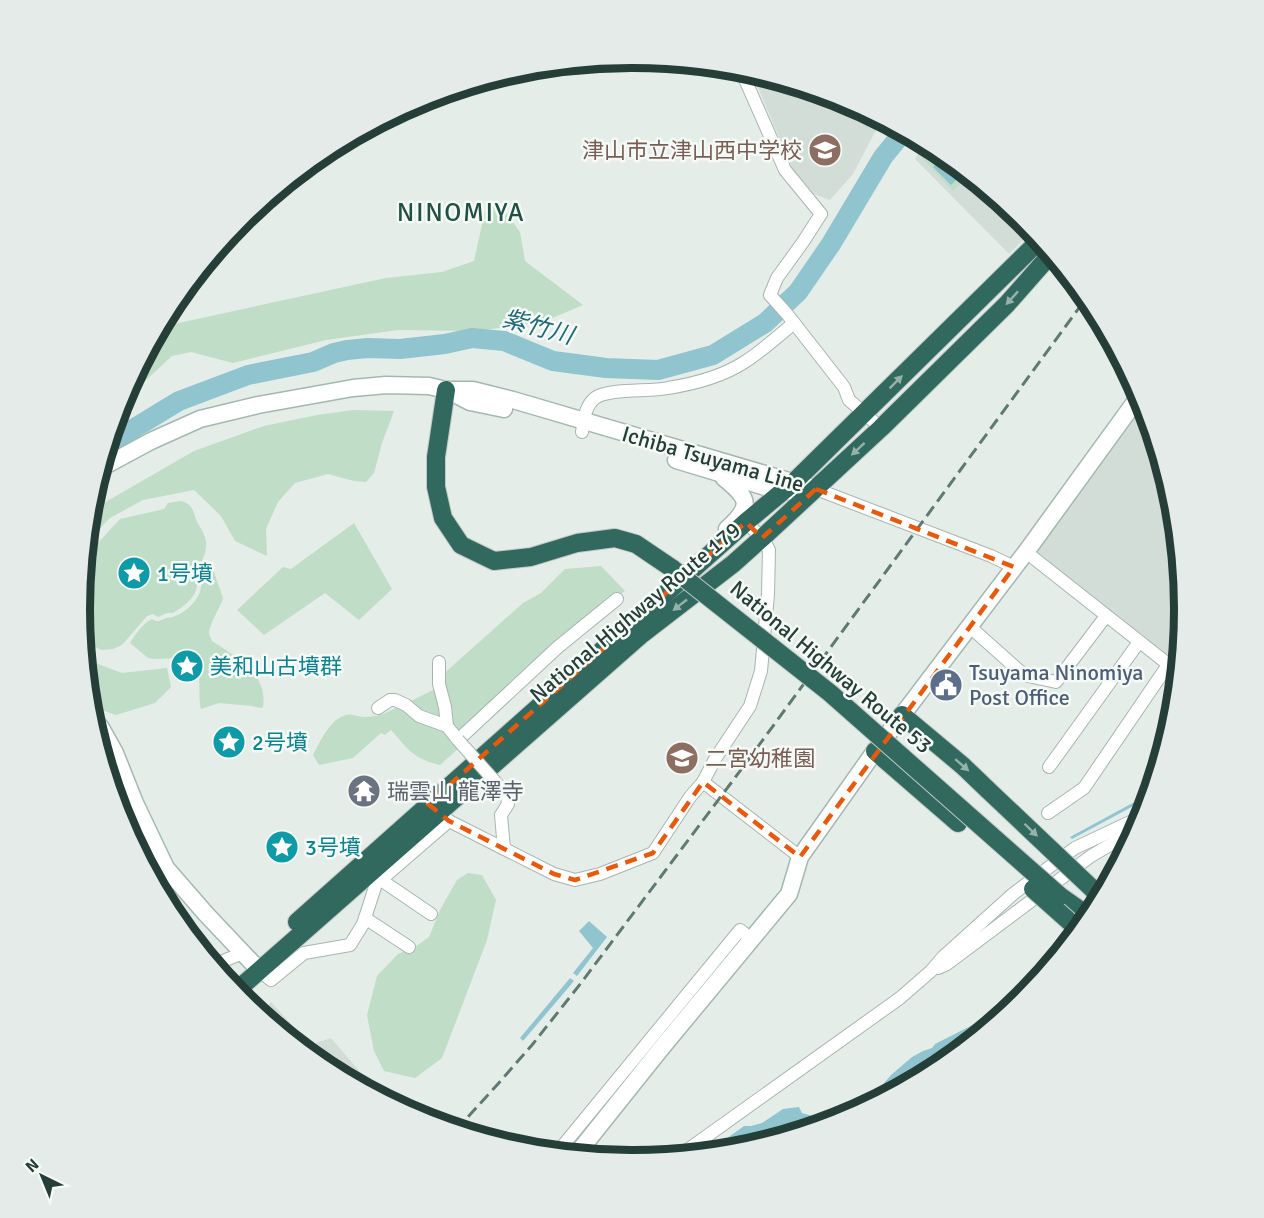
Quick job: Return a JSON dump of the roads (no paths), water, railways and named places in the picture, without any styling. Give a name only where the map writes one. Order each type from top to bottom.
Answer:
[{"type":"highway","name":"National Highway Route 179","points":[[439,813],[700,563],[788,487],[1034,246]]},
{"type":"highway","name":"National Highway Route 179","points":[[235,977],[439,813],[642,634],[734,563],[881,428],[1007,304],[1046,260]]},
{"type":"highway","name":"National Highway Route 53","points":[[446,390],[436,457],[436,487],[442,518],[461,545],[494,561],[531,557],[577,543],[615,538],[636,544],[674,569],[831,693],[1079,914]]},
{"type":"highway","points":[[902,715],[963,766],[1094,891]]},
{"type":"highway","points":[[875,751],[1072,924]]},
{"type":"highway","name":"National Highway Route 53","points":[[1060,896],[1081,911]]},
{"type":"highway","name":"National Highway Route 179","points":[[240,983],[252,962]]},
{"type":"street","points":[[746,80],[785,170],[821,214],[777,278],[770,295],[844,387],[849,400],[881,428]]},
{"type":"street","points":[[583,427],[588,406],[605,393],[666,389],[717,376],[742,364],[766,347],[791,319]]},
{"type":"street","name":"Ichiba Tsuyama Line","points":[[111,463],[151,441],[200,419],[258,405],[352,388],[386,385],[429,386],[446,390],[473,390],[513,400],[583,427],[718,473],[788,487],[816,489]]},
{"type":"street","points":[[563,1146],[789,894],[800,857],[875,751],[1026,552],[1133,405]]},
{"type":"street","name":"Ichiba Tsuyama Line","points":[[583,427],[788,487]]},
{"type":"street","points":[[700,563],[716,540],[740,517],[745,509],[742,493],[718,473]]},
{"type":"street","points":[[816,489],[992,556],[1014,567]]},
{"type":"street","points":[[106,737],[166,868],[206,914],[271,980],[304,953],[350,945],[363,924],[376,884],[439,813],[554,874],[574,880],[600,874],[653,853],[690,797],[703,782],[715,759],[750,706],[761,671],[768,594],[769,550],[762,538],[746,522]]},
{"type":"street","points":[[1026,552],[1170,667]]},
{"type":"street","points":[[458,740],[558,647],[617,599]]},
{"type":"street","points":[[969,626],[1024,675],[1056,682],[1107,616]]},
{"type":"street","points":[[1049,767],[1139,642]]},
{"type":"street","points":[[439,662],[439,684],[447,726],[507,795],[508,804],[501,815],[504,849]]},
{"type":"street","points":[[1048,813],[1084,788],[1170,674]]},
{"type":"street","points":[[378,708],[390,700],[395,700],[406,705],[419,716],[447,726]]},
{"type":"street","points":[[703,782],[800,857]]},
{"type":"street","points":[[128,807],[135,803]]},
{"type":"street","points":[[692,1147],[900,998],[1013,894],[1075,848],[1129,823]]},
{"type":"street","points":[[931,970],[947,964],[1091,856],[1123,837]]},
{"type":"street","points":[[381,880],[431,914]]},
{"type":"street","points":[[365,918],[409,947]]},
{"type":"street","points":[[223,964],[252,962]]},
{"type":"street","points":[[581,1148],[653,1047]]},
{"type":"water","points":[[938,162],[959,177],[951,185],[933,167]]},
{"type":"water","points":[[1138,800],[1137,804],[1072,839],[1070,837]]},
{"type":"water","points":[[589,921],[607,937],[577,976],[573,973],[593,948],[579,931]]},
{"type":"water","points":[[570,978],[574,981],[523,1041],[520,1038]]},
{"type":"water","points":[[987,1017],[933,1059],[871,1095],[806,1122],[720,1143],[744,1126],[762,1123],[783,1109],[799,1107],[802,1113],[816,1117],[879,1089],[912,1057],[932,1048],[935,1044]]},
{"type":"waterway","name":"紫竹川","points":[[118,440],[179,401],[248,375],[313,362],[347,350],[400,349],[445,344],[472,338],[504,341],[553,361],[606,368],[658,370],[713,355],[765,323],[798,292],[831,244],[883,157],[898,137]]},
{"type":"railway","points":[[462,1123],[532,1045],[581,983],[743,767],[1081,306]]},
{"type":"place","name":"津山市立津山西中学校","points":[[825,150]]},
{"type":"place","name":"1号墳","points":[[134,573]]},
{"type":"place","name":"美和山古墳群","points":[[187,666]]},
{"type":"place","name":"Tsuyama Ninomiya Post Office","points":[[946,685]]},
{"type":"place","name":"2号墳","points":[[229,742]]},
{"type":"place","name":"二宮幼稚園","points":[[682,758]]},
{"type":"place","name":"瑞雲山 龍澤寺","points":[[364,791]]},
{"type":"place","name":"3号墳","points":[[282,847]]},
{"type":"district","name":"NINOMIYA","points":[[461,213]]}]
